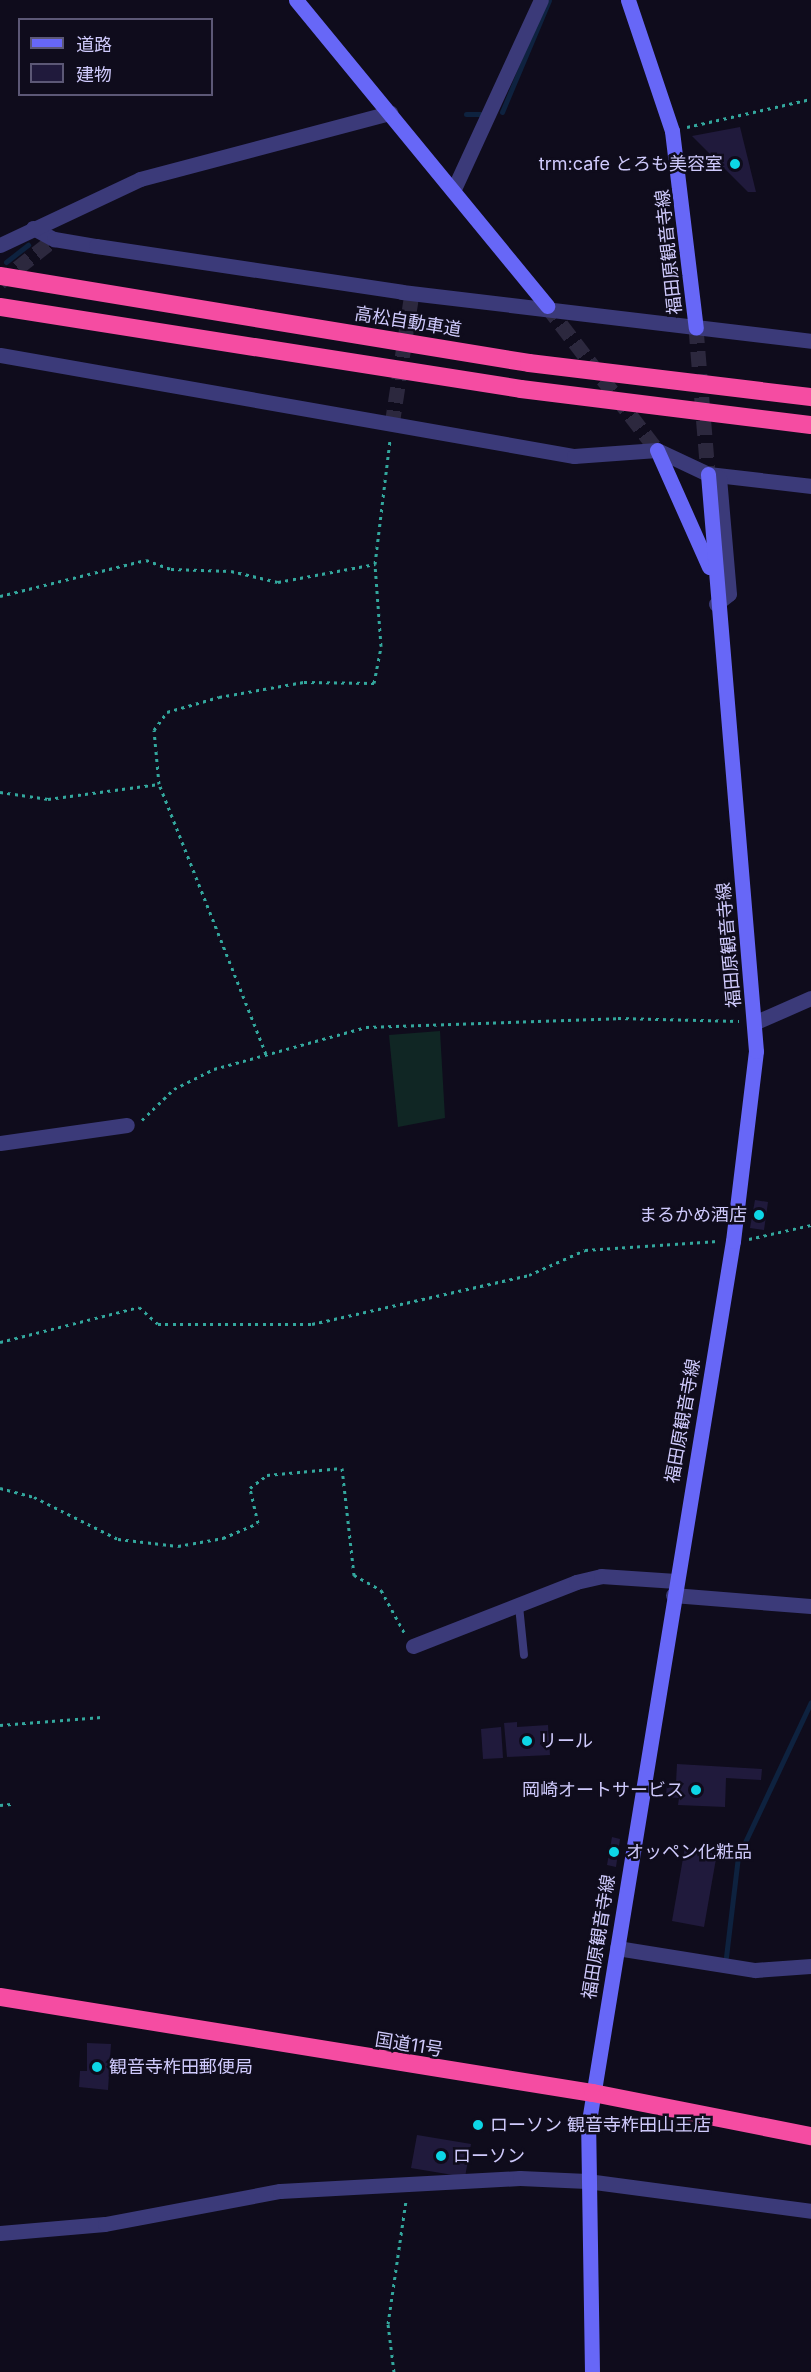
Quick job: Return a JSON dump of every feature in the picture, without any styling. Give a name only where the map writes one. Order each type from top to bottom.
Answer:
[{"type":"highway","name":"高松自動車道","points":[[0,276],[529,363],[811,397]]},
{"type":"highway","points":[[0,307],[521,389],[811,425]]},
{"type":"highway","name":"国道11号","points":[[0,1997],[593,2093],[811,2136]]},
{"type":"main road","points":[[296,0],[547,306]]},
{"type":"main road","name":"福田原観音寺線","points":[[628,0],[672,131],[696,328]]},
{"type":"main road","points":[[657,450],[714,581]]},
{"type":"main road","name":"福田原観音寺線","points":[[592,2372],[587,2181],[593,2093],[674,1588],[733,1241],[751,1112],[756,1022],[714,581],[713,476]]},
{"type":"street","points":[[453,191],[541,0]]},
{"type":"street","points":[[0,245],[140,178],[390,113]]},
{"type":"street","points":[[33,228],[54,238],[107,248],[402,292],[547,306],[696,328],[811,341]]},
{"type":"street","points":[[0,355],[574,456],[657,450],[713,476],[811,486]]},
{"type":"street","points":[[713,476],[729,594],[716,604]]},
{"type":"street","points":[[756,1022],[811,998]]},
{"type":"street","points":[[0,1143],[127,1125]]},
{"type":"street","points":[[413,1646],[601,1576],[811,1606]]},
{"type":"street","points":[[617,1948],[755,1970],[811,1966]]},
{"type":"street","points":[[0,2233],[105,2224],[279,2191],[408,2184],[587,2181],[811,2211]]},
{"type":"lane","points":[[519,1606],[524,1654]]},
{"type":"path","points":[[672,131],[811,99]]},
{"type":"path","points":[[266,1054],[159,784],[154,730],[167,712],[304,682],[374,683],[381,646],[375,564],[392,425]]},
{"type":"path","points":[[0,596],[146,560],[171,569],[231,571],[278,582],[375,564]]},
{"type":"path","points":[[0,792],[48,799],[159,784]]},
{"type":"path","points":[[127,1125],[143,1119],[188,1080],[266,1054],[386,1026],[664,1018],[756,1022]]},
{"type":"path","points":[[0,1342],[139,1307],[158,1324],[312,1324],[529,1275],[585,1250],[733,1241],[811,1224]]},
{"type":"path","points":[[0,1488],[34,1497],[118,1539],[178,1546],[223,1538],[258,1522],[250,1488],[267,1475],[342,1468],[354,1575],[381,1590],[413,1646]]},
{"type":"path","points":[[0,1725],[102,1717]]},
{"type":"path","points":[[0,1805],[11,1804]]},
{"type":"path","points":[[394,2372],[388,2324],[408,2184]]},
{"type":"green space","points":[[440,1031],[445,1118],[398,1127],[389,1035]]},
{"type":"building","name":"trm:cafe とろも美容室","points":[[740,127],[756,192],[748,192],[692,136]]},
{"type":"building","name":"まるかめ酒店","points":[[755,1200],[768,1202],[764,1230],[750,1228]]},
{"type":"building","name":"リール","points":[[517,1722],[517,1727],[548,1725],[550,1755],[507,1757],[504,1723]]},
{"type":"building","name":"リール","points":[[501,1727],[503,1758],[483,1759],[481,1729]]},
{"type":"building","name":"岡崎オートサービス","points":[[677,1764],[762,1769],[761,1780],[726,1778],[725,1807],[678,1805],[679,1798],[666,1797],[667,1783],[676,1783]]},
{"type":"building","name":"オッペン化粧品","points":[[612,1837],[620,1839],[616,1867],[607,1865]]},
{"type":"building","points":[[685,1847],[717,1853],[704,1927],[672,1921]]},
{"type":"building","points":[[87,2043],[111,2044],[108,2090],[79,2087],[80,2071],[87,2071]]},
{"type":"building","name":"ローソン","points":[[417,2135],[471,2144],[465,2177],[411,2168]]},
{"type":"waterway","points":[[502,112],[549,0]]},
{"type":"waterway","points":[[466,114],[480,114]]},
{"type":"waterway","points":[[6,262],[28,245]]},
{"type":"waterway","points":[[726,1957],[738,1857],[811,1702]]},
{"type":"tunnel","points":[[0,282],[54,239]]},
{"type":"tunnel","points":[[392,425],[412,293]]},
{"type":"tunnel","points":[[547,306],[657,450]]},
{"type":"tunnel","points":[[696,328],[708,474]]},
{"type":"place","name":"trm:cafe とろも美容室","points":[[735,164]]},
{"type":"place","name":"まるかめ酒店","points":[[759,1215]]},
{"type":"place","name":"リール","points":[[527,1741]]},
{"type":"place","name":"岡崎オートサービス","points":[[696,1790]]},
{"type":"place","name":"オッペン化粧品","points":[[614,1852]]},
{"type":"place","name":"観音寺柞田郵便局","points":[[97,2067]]},
{"type":"place","name":"ローソン 観音寺柞田山王店","points":[[478,2125]]},
{"type":"place","name":"ローソン","points":[[441,2156]]}]
